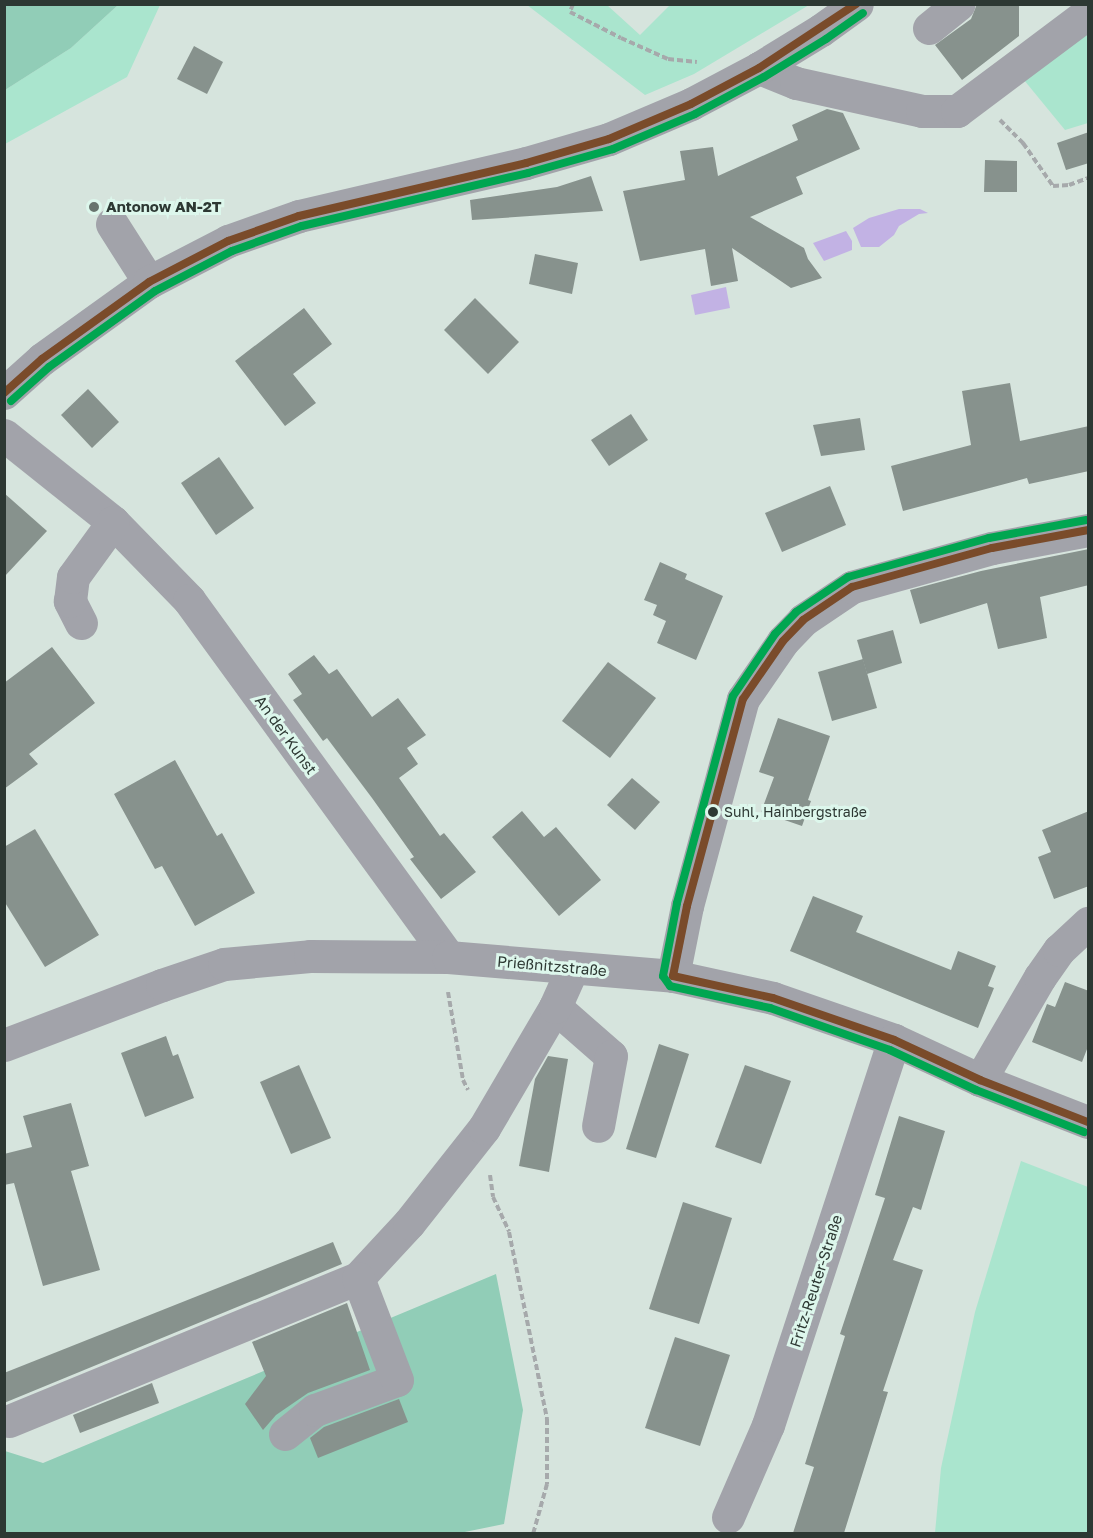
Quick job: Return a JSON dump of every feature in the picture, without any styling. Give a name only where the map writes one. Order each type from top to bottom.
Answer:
[{"type":"street","points":[[4,393],[42,359],[149,282],[228,241],[299,216],[526,162],[609,139],[691,104],[759,68],[821,30],[857,4]]},
{"type":"street","points":[[929,28],[959,4]]},
{"type":"street","points":[[759,68],[796,83],[922,111],[957,111],[1089,13]]},
{"type":"street","points":[[112,224],[149,282]]},
{"type":"street","name":"An der Kunst","points":[[4,435],[113,522],[189,600],[448,957]]},
{"type":"street","points":[[81,623],[70,601],[73,577],[113,522]]},
{"type":"street","points":[[673,976],[687,906],[743,699],[783,642],[803,620],[852,587],[992,548],[1089,530]]},
{"type":"street","points":[[980,1080],[1040,977],[1059,950],[1089,923]]},
{"type":"street","name":"Prießnitzstraße","points":[[4,1046],[162,985],[224,964],[310,956],[448,957],[673,976],[773,998],[894,1041],[980,1080],[1089,1122]]},
{"type":"street","points":[[9,1421],[358,1278],[410,1223],[483,1128],[555,1007],[572,969]]},
{"type":"street","points":[[555,1007],[611,1056],[598,1126]]},
{"type":"street","name":"Fritz-Reuter-Straße","points":[[728,1517],[768,1425],[894,1041]]},
{"type":"street","points":[[285,1434],[315,1410],[397,1380],[358,1278]]},
{"type":"path","points":[[573,4],[570,12],[668,59],[701,63]]},
{"type":"path","points":[[957,111],[980,110],[999,120],[1023,143],[1053,186],[1069,185],[1089,178]]},
{"type":"path","points":[[448,957],[448,991],[464,1080],[483,1128],[493,1197],[509,1232],[547,1419],[547,1484],[533,1533]]},
{"type":"green space","points":[[5,4],[118,5],[71,48],[5,90]]},
{"type":"green space","points":[[118,5],[160,5],[127,77],[5,144],[5,90],[71,48]]},
{"type":"green space","points":[[527,5],[607,5],[640,35],[670,5],[809,5],[694,74],[645,95]]},
{"type":"green space","points":[[1088,31],[1088,123],[1065,130],[1024,80]]},
{"type":"green space","points":[[1021,1161],[1088,1187],[1088,1533],[935,1533],[941,1468],[975,1312]]},
{"type":"green space","points":[[496,1274],[523,1410],[504,1524],[455,1534],[5,1534],[5,1451],[43,1463]]},
{"type":"shaded area","points":[[899,209],[920,209],[928,213],[919,214],[899,226],[894,235],[879,247],[861,247],[853,228],[869,218]]},
{"type":"shaded area","points":[[846,231],[852,241],[852,250],[824,261],[813,243]]},
{"type":"shaded area","points":[[726,287],[730,308],[695,315],[691,295]]},
{"type":"building","points":[[977,4],[1019,4],[1019,36],[962,80],[935,45],[971,19]]},
{"type":"building","points":[[194,46],[223,62],[207,94],[177,79]]},
{"type":"building","points":[[827,109],[843,113],[860,149],[796,177],[803,194],[750,217],[804,248],[808,259],[822,278],[791,288],[732,248],[738,281],[711,286],[705,249],[640,261],[623,191],[685,180],[680,151],[713,147],[718,176],[798,140],[792,125]]},
{"type":"building","points":[[1089,132],[1089,163],[1066,170],[1057,143]]},
{"type":"building","points":[[985,160],[1017,161],[1017,192],[984,192]]},
{"type":"building","points":[[591,176],[603,211],[472,220],[470,200],[557,187]]},
{"type":"building","points":[[535,254],[578,263],[572,294],[529,284]]},
{"type":"building","points":[[475,298],[519,342],[488,374],[444,330]]},
{"type":"building","points":[[304,308],[332,344],[293,374],[316,403],[285,426],[235,361]]},
{"type":"building","points":[[1010,383],[1020,441],[1089,426],[1089,471],[1029,484],[1027,478],[903,511],[891,466],[971,445],[962,391]]},
{"type":"building","points":[[88,389],[119,422],[92,448],[61,415]]},
{"type":"building","points":[[631,414],[648,440],[609,466],[591,440]]},
{"type":"building","points":[[860,418],[865,450],[821,456],[813,425]]},
{"type":"building","points":[[219,457],[254,508],[216,535],[181,483]]},
{"type":"building","points":[[830,486],[846,525],[782,552],[765,513]]},
{"type":"building","points":[[4,493],[47,531],[4,577]]},
{"type":"building","points":[[1089,549],[1089,585],[1040,597],[1047,638],[998,649],[987,603],[920,624],[910,590],[981,571]]},
{"type":"building","points":[[660,562],[687,574],[685,579],[723,596],[696,660],[657,643],[666,621],[653,615],[657,605],[644,600]]},
{"type":"building","points":[[893,630],[902,663],[867,674],[857,640]]},
{"type":"building","points":[[52,647],[95,703],[29,754],[38,764],[4,789],[4,683]]},
{"type":"building","points":[[314,655],[329,674],[337,669],[372,717],[398,698],[426,735],[407,748],[418,764],[399,778],[440,836],[444,833],[476,872],[441,899],[410,859],[414,857],[372,798],[327,738],[323,741],[293,700],[302,694],[288,674]]},
{"type":"building","points":[[863,659],[877,708],[832,721],[818,672]]},
{"type":"building","points":[[608,662],[656,698],[610,758],[562,721]]},
{"type":"building","points":[[778,718],[830,736],[808,800],[811,801],[802,826],[761,812],[774,777],[759,772]]},
{"type":"building","points":[[175,760],[217,836],[222,833],[255,893],[195,926],[162,866],[155,869],[114,794]]},
{"type":"building","points":[[632,778],[660,802],[635,830],[607,805]]},
{"type":"building","points":[[522,811],[544,837],[556,827],[601,880],[559,916],[492,837]]},
{"type":"building","points":[[1089,811],[1089,886],[1054,899],[1038,857],[1051,852],[1042,830]]},
{"type":"building","points":[[35,829],[99,935],[45,967],[4,901],[4,847]]},
{"type":"building","points":[[813,896],[863,916],[856,932],[951,970],[958,951],[996,966],[988,986],[994,988],[978,1028],[790,951]]},
{"type":"building","points":[[1065,982],[1089,991],[1089,1044],[1082,1062],[1032,1042],[1047,1004],[1055,1007]]},
{"type":"building","points":[[166,1036],[173,1056],[178,1054],[194,1098],[145,1117],[121,1053]]},
{"type":"building","points":[[659,1044],[689,1054],[656,1158],[626,1149]]},
{"type":"building","points":[[548,1056],[568,1059],[549,1172],[519,1166],[535,1079]]},
{"type":"building","points":[[299,1065],[331,1138],[291,1154],[260,1082]]},
{"type":"building","points":[[745,1065],[791,1081],[761,1164],[715,1147]]},
{"type":"building","points":[[71,1103],[89,1166],[71,1171],[100,1270],[43,1286],[14,1183],[4,1185],[4,1154],[32,1147],[23,1116]]},
{"type":"building","points":[[899,1116],[945,1131],[921,1210],[913,1207],[893,1260],[923,1270],[883,1391],[888,1392],[844,1533],[793,1533],[814,1467],[805,1464],[845,1336],[840,1334],[885,1198],[875,1195]]},
{"type":"building","points":[[683,1202],[732,1218],[699,1324],[649,1309]]},
{"type":"building","points":[[333,1242],[342,1264],[4,1403],[4,1373]]},
{"type":"building","points":[[347,1303],[370,1370],[308,1393],[276,1415],[263,1430],[245,1404],[266,1376],[252,1342]]},
{"type":"building","points":[[675,1337],[730,1355],[700,1446],[645,1428]]},
{"type":"building","points":[[152,1383],[159,1403],[80,1433],[73,1415]]},
{"type":"building","points":[[399,1399],[408,1422],[318,1458],[310,1438],[324,1427]]},
{"type":"transit line","points":[[4,393],[42,359],[149,282],[228,241],[299,216],[526,163],[609,139],[691,104],[759,68],[856,4]]},
{"type":"transit line","points":[[11,401],[49,367],[155,291],[232,251],[302,226],[528,173],[613,149],[695,114],[764,77],[863,13]]},
{"type":"transit line","points":[[1084,1132],[976,1090],[890,1050],[770,1008],[670,986],[663,976],[677,903],[733,696],[775,634],[796,612],[848,577],[989,538],[1086,520]]},
{"type":"transit line","points":[[673,976],[687,906],[743,699],[783,641],[803,620],[852,587],[992,548],[1088,530]]},
{"type":"transit line","points":[[673,976],[773,998],[894,1040],[980,1080],[1088,1122]]},
{"type":"place","name":"Antonow AN-2T","points":[[94,207]]},
{"type":"place","name":"Suhl, Hainbergstraße","points":[[713,812]]}]
